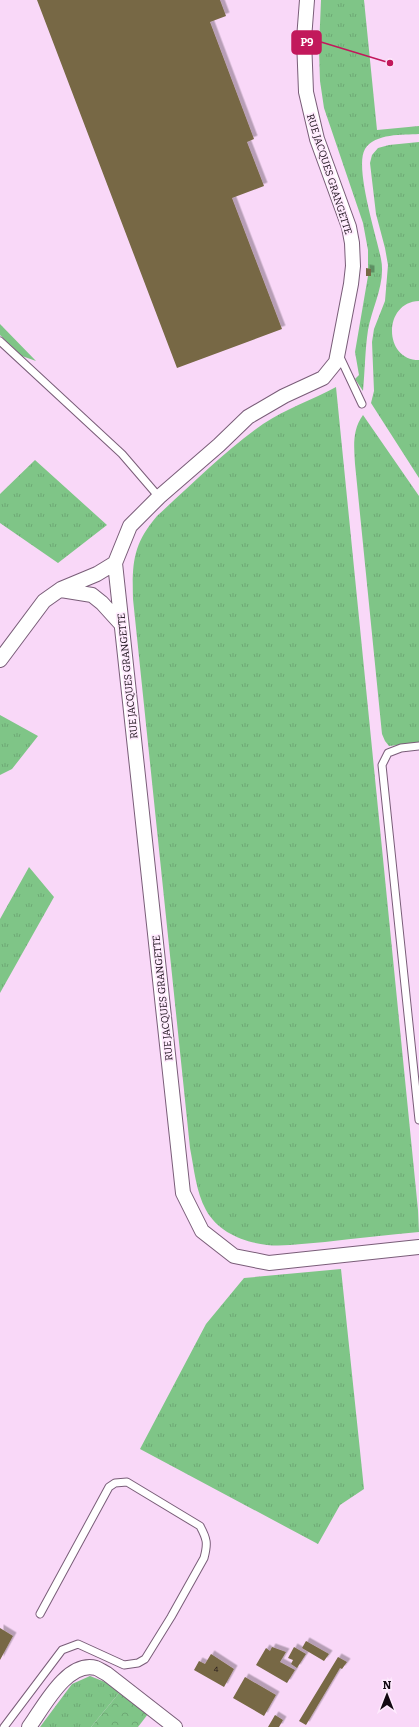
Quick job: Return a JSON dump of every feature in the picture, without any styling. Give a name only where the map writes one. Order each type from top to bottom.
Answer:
[{"type":"street","name":"RUE JACQUES GRANGETTE","points":[[307,0],[304,39],[306,92],[317,139],[349,227],[352,243],[352,278],[336,362],[323,378],[284,396],[248,417],[219,445],[158,497],[130,526],[115,563],[183,1193],[202,1231],[234,1256],[269,1263],[419,1247]]},
{"type":"street","points":[[0,660],[44,601],[61,589],[97,574],[115,563]]},
{"type":"street","points":[[61,589],[92,596],[102,603],[121,624]]},
{"type":"street","points":[[29,1727],[64,1677],[82,1668],[95,1668],[107,1674],[175,1727]]},
{"type":"lane","points":[[0,341],[122,454],[158,497]]},
{"type":"lane","points":[[338,353],[362,404]]},
{"type":"lane","points":[[419,746],[401,748],[388,753],[382,765],[419,1120]]},
{"type":"lane","points":[[4,1727],[62,1650],[78,1644],[124,1666],[138,1663],[145,1659],[171,1617],[204,1558],[207,1538],[200,1526],[127,1482],[115,1483],[109,1486],[40,1614]]},
{"type":"green space","points":[[321,0],[364,0],[377,130],[419,126],[419,134],[382,137],[375,140],[365,149],[362,158],[362,171],[367,203],[382,268],[382,277],[378,295],[368,330],[363,391],[355,379],[359,375],[355,352],[368,276],[371,276],[371,269],[368,269],[368,250],[363,223],[324,108],[320,81],[319,49]]},
{"type":"green space","points":[[419,142],[419,301],[407,304],[399,311],[394,320],[392,331],[394,342],[399,351],[407,358],[419,360],[419,478],[371,403],[374,391],[372,342],[374,329],[385,301],[388,265],[376,214],[370,163],[372,155],[378,148],[389,145]]},
{"type":"green space","points":[[0,324],[36,361],[22,356],[0,335]]},
{"type":"green space","points":[[336,387],[419,1232],[296,1245],[267,1245],[258,1244],[232,1235],[217,1224],[206,1210],[200,1196],[196,1180],[190,1148],[133,599],[133,575],[136,554],[143,536],[149,526],[157,516],[195,480],[235,445],[263,424],[280,414]]},
{"type":"green space","points":[[363,415],[419,496],[419,743],[389,746],[382,734],[354,445],[355,433],[359,421]]},
{"type":"green space","points":[[35,460],[107,525],[58,563],[0,523],[0,494]]},
{"type":"green space","points":[[0,715],[38,736],[12,769],[0,775]]},
{"type":"green space","points":[[29,867],[54,897],[0,993],[0,919]]},
{"type":"green space","points":[[341,1269],[364,1489],[340,1505],[318,1544],[140,1449],[206,1324],[244,1278]]},
{"type":"green space","points":[[90,1676],[110,1684],[119,1693],[91,1727],[40,1727],[72,1684]]},
{"type":"green space","points":[[119,1693],[148,1714],[138,1727],[91,1727]]},
{"type":"building","points":[[37,0],[220,0],[226,16],[210,22],[254,139],[247,142],[264,186],[232,198],[282,329],[177,368]]},
{"type":"building","points":[[366,268],[371,269],[371,276],[366,276]]},
{"type":"building","points":[[0,1628],[13,1636],[0,1660]]},
{"type":"building","points":[[306,1641],[329,1654],[324,1661],[302,1648]]},
{"type":"building","points":[[272,1647],[286,1652],[280,1662],[295,1670],[287,1683],[256,1665],[266,1648],[270,1651]]},
{"type":"building","points":[[294,1647],[306,1654],[297,1668],[291,1664],[293,1660],[288,1658]]},
{"type":"building","points":[[211,1654],[234,1669],[224,1687],[194,1670],[199,1661],[205,1664]]},
{"type":"building","points":[[338,1657],[347,1662],[342,1669],[340,1668],[306,1725],[299,1721]]},
{"type":"building","points":[[245,1677],[276,1695],[264,1716],[233,1698]]},
{"type":"building","points":[[275,1715],[283,1720],[279,1727],[268,1727]]},
{"type":"place","name":"P9","points":[[390,63]]}]
